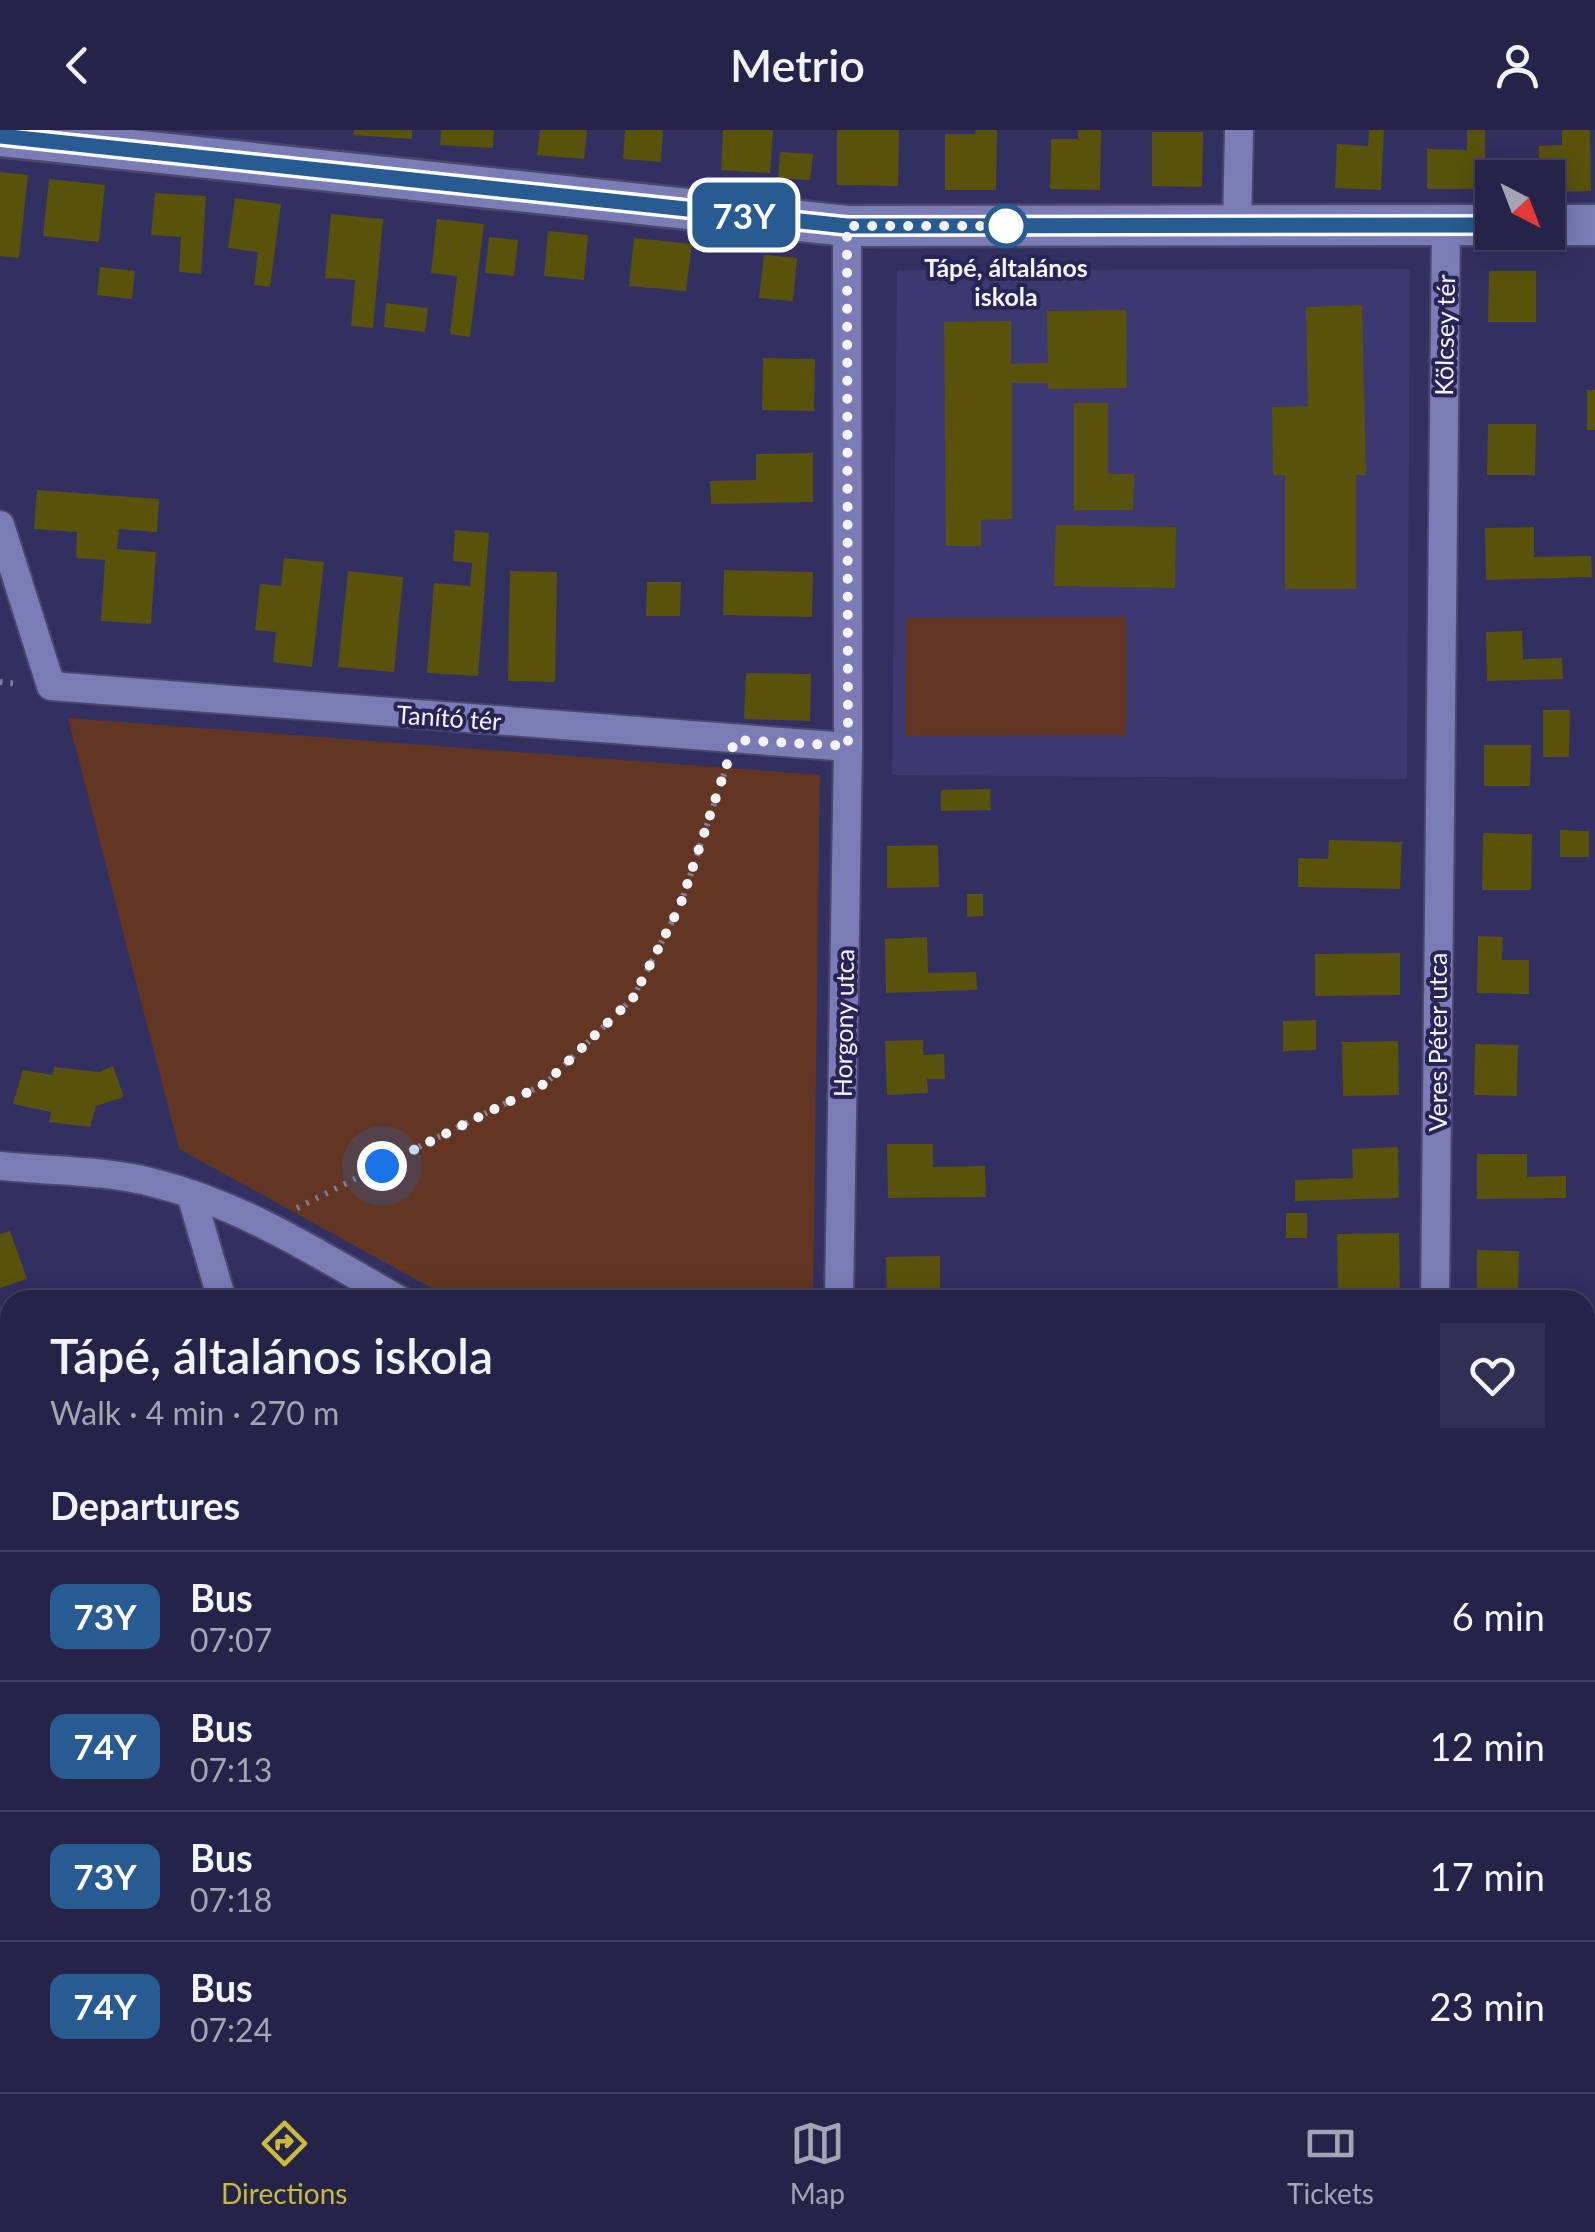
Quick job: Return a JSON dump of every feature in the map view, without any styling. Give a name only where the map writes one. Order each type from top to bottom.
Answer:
[{"type":"street","points":[[1237,225],[1239,130]]},
{"type":"street","points":[[0,136],[847,226],[1475,225]]},
{"type":"street","name":"Kölcsey tér","points":[[1439,785],[1446,225]]},
{"type":"street","points":[[1565,225],[1595,225]]},
{"type":"street","points":[[847,226],[848,746]]},
{"type":"street","name":"Tanító tér","points":[[0,525],[50,686],[848,746]]},
{"type":"street","name":"Horgony utca","points":[[839,1290],[848,746]]},
{"type":"street","name":"Veres Péter utca","points":[[1435,1290],[1439,785]]},
{"type":"street","points":[[0,1166],[151,1182],[191,1194],[256,1219],[381,1290]]},
{"type":"street","points":[[191,1194],[219,1290]]},
{"type":"path","points":[[256,1219],[291,1211],[546,1083],[633,998],[680,906],[735,740]]},
{"type":"shaded area","points":[[1410,269],[1407,779],[892,775],[897,270]]},
{"type":"shaded area","points":[[1126,617],[1126,735],[906,736],[906,618]]},
{"type":"shaded area","points":[[68,718],[820,775],[813,1290],[435,1290],[179,1149]]},
{"type":"building","points":[[354,130],[412,130],[412,139],[353,135]]},
{"type":"building","points":[[441,130],[494,130],[493,148],[440,145]]},
{"type":"building","points":[[540,130],[587,130],[584,159],[537,155]]},
{"type":"building","points":[[625,130],[663,130],[661,162],[623,159]]},
{"type":"building","points":[[723,130],[773,130],[770,173],[721,170]]},
{"type":"building","points":[[837,130],[899,130],[898,186],[837,185]]},
{"type":"building","points":[[976,130],[997,130],[996,190],[945,190],[945,134],[975,134]]},
{"type":"building","points":[[1078,130],[1101,130],[1100,190],[1050,189],[1051,139],[1078,139]]},
{"type":"building","points":[[1369,130],[1384,130],[1381,190],[1335,188],[1337,144],[1368,146]]},
{"type":"building","points":[[1467,130],[1485,130],[1485,160],[1475,160],[1475,189],[1427,189],[1427,149],[1467,150]]},
{"type":"building","points":[[1562,130],[1590,130],[1591,191],[1565,192],[1565,160],[1539,160],[1539,146],[1562,145]]},
{"type":"building","points":[[1152,132],[1203,132],[1202,187],[1152,186]]},
{"type":"building","points":[[780,152],[813,154],[810,180],[778,178]]},
{"type":"building","points":[[0,172],[28,175],[19,258],[0,256]]},
{"type":"building","points":[[49,179],[105,185],[99,242],[43,236]]},
{"type":"building","points":[[155,193],[206,196],[201,274],[179,272],[181,237],[151,235]]},
{"type":"building","points":[[235,198],[281,204],[270,287],[254,285],[258,252],[228,248]]},
{"type":"building","points":[[331,214],[383,219],[373,328],[351,326],[355,280],[325,278]]},
{"type":"building","points":[[437,219],[484,224],[470,337],[450,334],[457,276],[431,273]]},
{"type":"building","points":[[548,231],[588,235],[584,280],[544,276]]},
{"type":"building","points":[[489,237],[518,240],[514,276],[485,273]]},
{"type":"building","points":[[634,238],[692,244],[686,291],[629,286]]},
{"type":"building","points":[[764,255],[797,258],[793,301],[759,298]]},
{"type":"building","points":[[100,267],[135,271],[132,299],[97,295]]},
{"type":"building","points":[[1489,271],[1536,271],[1536,322],[1488,322]]},
{"type":"building","points":[[386,303],[428,308],[425,332],[384,327]]},
{"type":"building","points":[[1362,305],[1366,475],[1356,475],[1356,589],[1285,589],[1285,475],[1273,476],[1272,407],[1308,406],[1306,307]]},
{"type":"building","points":[[1126,310],[1127,388],[1048,389],[1048,383],[1012,383],[1012,519],[981,520],[981,546],[946,546],[944,322],[1011,321],[1011,364],[1048,363],[1047,311]]},
{"type":"building","points":[[763,358],[815,359],[814,411],[762,410]]},
{"type":"building","points":[[1587,390],[1595,390],[1595,430],[1587,430]]},
{"type":"building","points":[[1074,403],[1108,403],[1108,474],[1134,474],[1133,510],[1074,510]]},
{"type":"building","points":[[1488,424],[1536,424],[1535,475],[1487,475]]},
{"type":"building","points":[[813,453],[813,502],[711,504],[710,481],[756,480],[756,454]]},
{"type":"building","points":[[37,490],[159,499],[157,532],[119,529],[117,549],[156,552],[151,624],[101,621],[105,560],[76,558],[77,532],[34,529]]},
{"type":"building","points":[[1056,525],[1176,527],[1175,588],[1054,586]]},
{"type":"building","points":[[1534,527],[1534,557],[1591,556],[1592,577],[1486,580],[1485,528]]},
{"type":"building","points":[[455,530],[489,533],[478,676],[427,673],[434,583],[470,586],[472,563],[453,561]]},
{"type":"building","points":[[284,558],[324,562],[312,667],[273,662],[276,632],[255,630],[260,584],[281,586]]},
{"type":"building","points":[[724,570],[813,572],[812,617],[723,615]]},
{"type":"building","points":[[348,571],[403,577],[394,672],[338,667]]},
{"type":"building","points":[[510,571],[557,572],[555,682],[508,681]]},
{"type":"building","points":[[647,582],[681,582],[680,616],[646,616]]},
{"type":"building","points":[[1522,631],[1523,659],[1562,658],[1563,679],[1487,681],[1486,632]]},
{"type":"building","points":[[746,673],[811,674],[810,721],[744,719]]},
{"type":"building","points":[[1543,710],[1570,710],[1569,757],[1543,757]]},
{"type":"building","points":[[1484,745],[1531,745],[1530,786],[1484,786]]},
{"type":"building","points":[[990,789],[991,810],[941,811],[941,790]]},
{"type":"building","points":[[1560,830],[1589,831],[1589,857],[1560,857]]},
{"type":"building","points":[[1483,833],[1532,834],[1531,890],[1482,890]]},
{"type":"building","points":[[1329,840],[1402,842],[1400,889],[1298,887],[1298,858],[1328,859]]},
{"type":"building","points":[[938,845],[939,887],[887,888],[887,846]]},
{"type":"building","points":[[967,894],[983,894],[983,916],[967,917]]},
{"type":"building","points":[[1478,936],[1503,937],[1502,960],[1529,960],[1529,994],[1477,993]]},
{"type":"building","points":[[927,937],[928,973],[976,972],[977,990],[886,993],[885,939]]},
{"type":"building","points":[[1400,953],[1400,995],[1315,996],[1315,954]]},
{"type":"building","points":[[1316,1020],[1316,1050],[1283,1051],[1283,1021]]},
{"type":"building","points":[[923,1040],[923,1055],[944,1054],[945,1079],[927,1079],[928,1093],[887,1095],[885,1041]]},
{"type":"building","points":[[1398,1041],[1399,1095],[1343,1096],[1342,1042]]},
{"type":"building","points":[[1475,1044],[1518,1045],[1517,1096],[1474,1095]]},
{"type":"building","points":[[113,1066],[124,1097],[96,1106],[90,1127],[49,1122],[51,1112],[13,1104],[23,1070],[53,1075],[54,1067],[99,1072]]},
{"type":"building","points":[[887,1144],[933,1144],[933,1167],[985,1166],[986,1197],[888,1198]]},
{"type":"building","points":[[1398,1147],[1399,1198],[1295,1201],[1295,1180],[1353,1178],[1352,1149]]},
{"type":"building","points":[[1477,1154],[1527,1154],[1527,1177],[1566,1176],[1566,1198],[1477,1199]]},
{"type":"building","points":[[1286,1213],[1307,1213],[1307,1238],[1286,1238]]},
{"type":"building","points":[[10,1231],[27,1279],[0,1288],[0,1234]]},
{"type":"building","points":[[1399,1233],[1400,1290],[1338,1290],[1337,1234]]},
{"type":"building","points":[[1477,1250],[1519,1251],[1518,1290],[1477,1290]]},
{"type":"building","points":[[940,1256],[940,1290],[887,1290],[886,1257]]},
{"type":"bus line","name":"73Y","points":[[0,136],[847,226],[1475,225]]},
{"type":"place","name":"Tápé, általános iskola","points":[[1006,226]]},
{"type":"route","points":[[382,1166],[546,1083],[633,998],[680,906],[735,740],[848,746],[847,226],[1006,226]]}]
